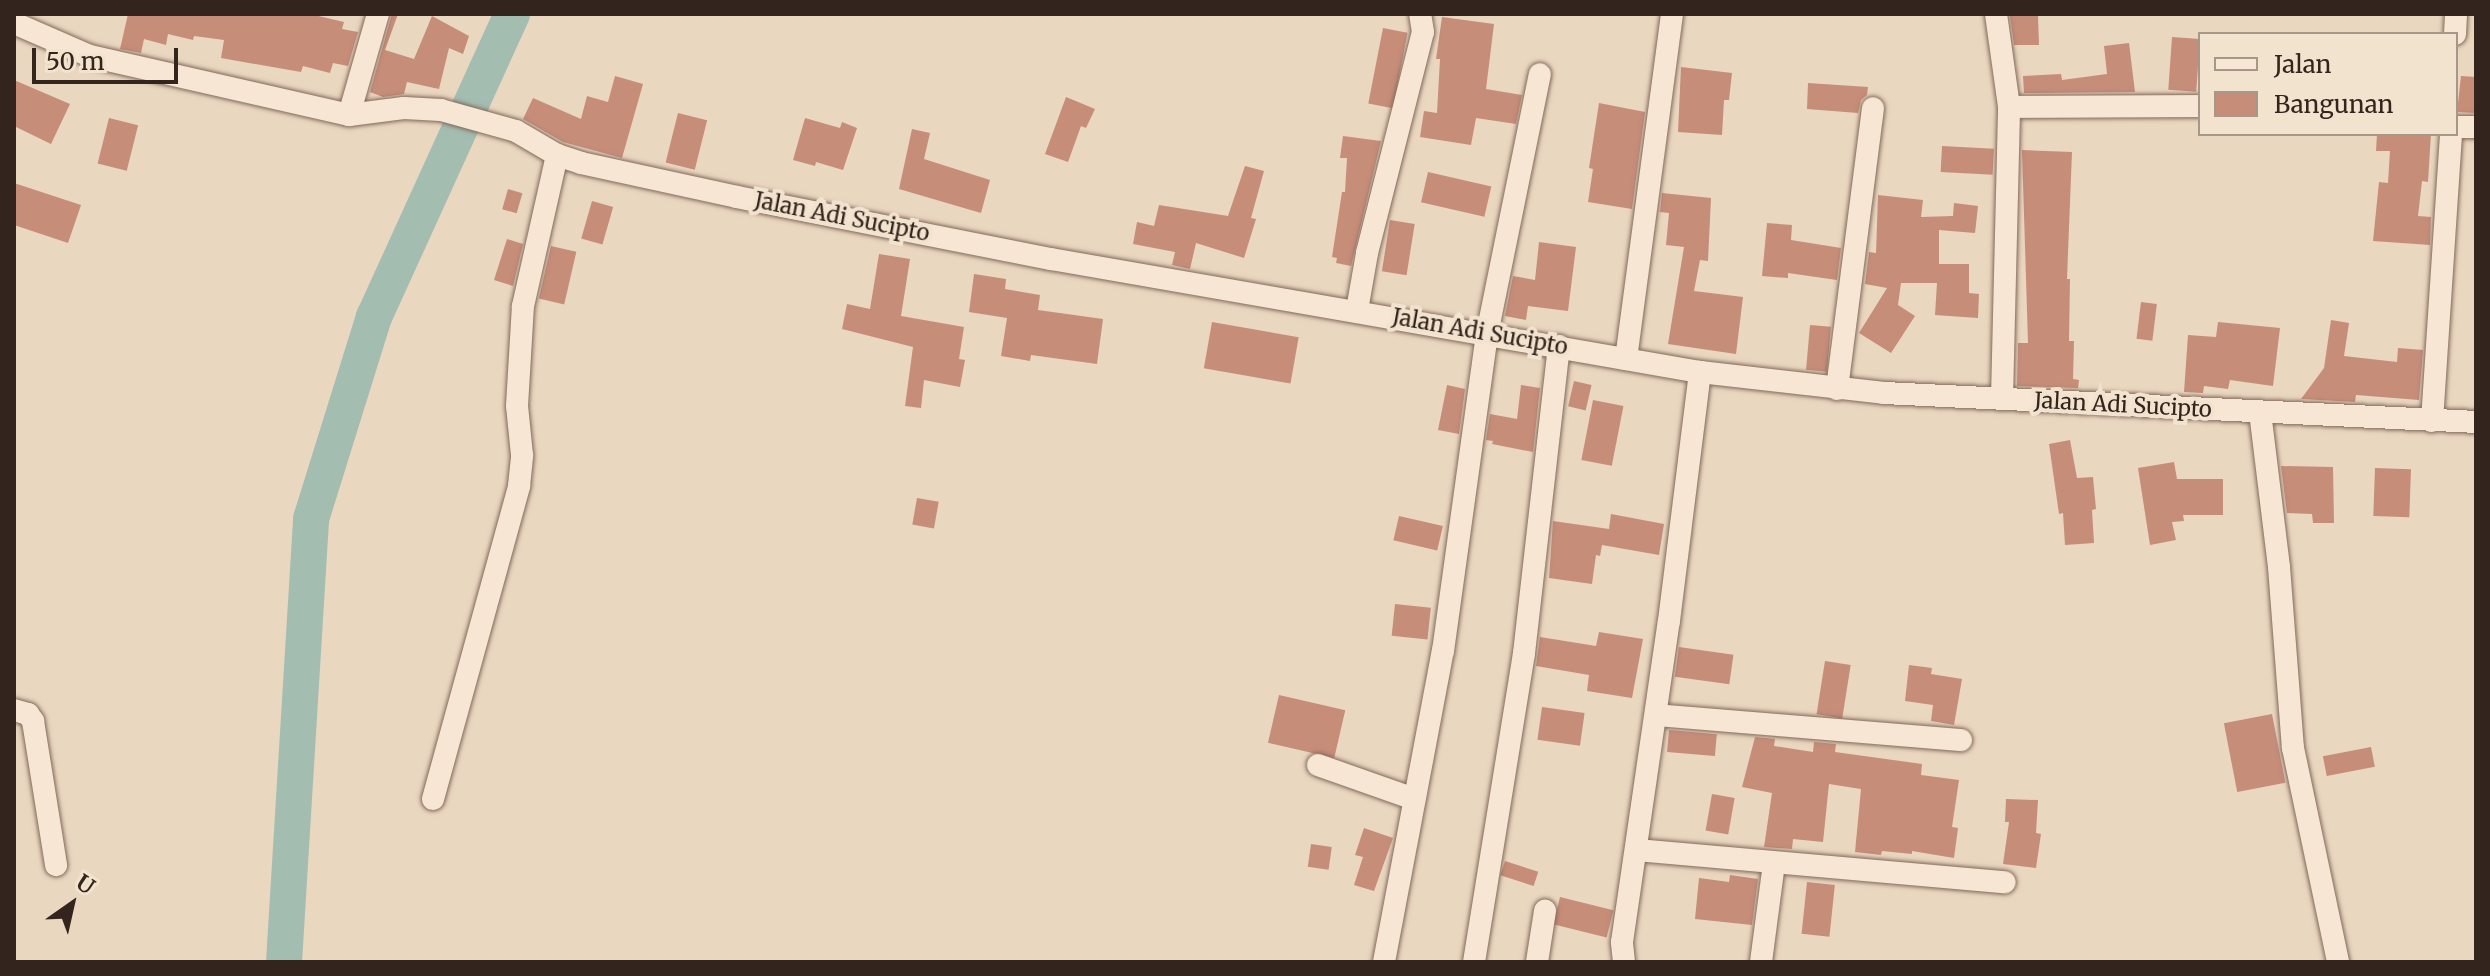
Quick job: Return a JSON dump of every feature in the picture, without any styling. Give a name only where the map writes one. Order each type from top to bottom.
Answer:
[{"type":"street","points":[[16,25],[90,56],[349,115],[378,14]]},
{"type":"street","points":[[1357,310],[1367,253],[1423,32],[1420,14]]},
{"type":"street","points":[[1626,359],[1672,14]]},
{"type":"street","points":[[1996,14],[2009,107],[2002,398]]},
{"type":"street","points":[[1384,962],[1443,651],[1487,334],[1540,74]]},
{"type":"street","points":[[2009,107],[2198,106]]},
{"type":"street","name":"Jalan Adi Sucipto","points":[[349,115],[404,108],[441,110],[503,127],[531,138],[557,155],[737,197],[1051,259],[1700,372],[1837,389],[2476,422]]},
{"type":"street","points":[[1837,389],[1873,108]]},
{"type":"street","points":[[2432,421],[2451,136]]},
{"type":"street","points":[[433,799],[519,486],[522,455],[517,406],[523,306],[557,155]]},
{"type":"street","points":[[1474,962],[1524,653],[1559,346]]},
{"type":"street","points":[[1624,962],[1622,942],[1656,715],[1700,372]]},
{"type":"street","points":[[2260,412],[2279,567],[2293,748],[2338,962]]},
{"type":"street","points":[[14,710],[28,714],[33,721],[56,865]]},
{"type":"street","points":[[1656,715],[1961,740]]},
{"type":"street","points":[[1318,765],[1414,799]]},
{"type":"street","points":[[1636,850],[2005,882]]},
{"type":"street","points":[[1761,962],[1774,863]]},
{"type":"street","points":[[1537,962],[1545,911]]},
{"type":"building","points":[[128,14],[310,14],[344,22],[342,29],[358,32],[348,66],[333,63],[330,73],[303,66],[301,72],[221,58],[224,40],[194,36],[193,40],[168,34],[166,45],[144,39],[141,53],[120,49]]},
{"type":"building","points":[[392,14],[398,14],[385,50],[414,59],[432,16],[469,36],[463,54],[449,48],[439,89],[407,82],[404,94],[383,97],[370,92]]},
{"type":"building","points":[[2010,16],[2038,16],[2039,45],[2014,45]]},
{"type":"building","points":[[1442,17],[1494,24],[1486,89],[1522,95],[1516,124],[1476,118],[1471,145],[1420,137],[1424,111],[1437,113],[1440,59],[1436,59]]},
{"type":"building","points":[[1383,28],[1408,33],[1393,108],[1368,104]]},
{"type":"building","points":[[2172,37],[2198,39],[2196,92],[2168,90]]},
{"type":"building","points":[[2129,43],[2135,92],[2024,93],[2023,76],[2061,74],[2062,80],[2107,74],[2104,46]]},
{"type":"building","points":[[1681,67],[1732,73],[1729,100],[1724,100],[1722,135],[1678,132]]},
{"type":"building","points":[[615,76],[643,84],[622,158],[563,142],[523,119],[533,98],[581,119],[587,96],[608,102]]},
{"type":"building","points":[[2461,76],[2476,77],[2476,113],[2458,112]]},
{"type":"building","points":[[14,80],[70,104],[51,144],[14,126]]},
{"type":"building","points":[[1808,83],[1868,87],[1867,95],[1861,100],[1858,113],[1807,109]]},
{"type":"building","points":[[1066,97],[1095,109],[1086,128],[1081,126],[1068,162],[1045,154]]},
{"type":"building","points":[[1599,103],[1645,112],[1632,209],[1588,202],[1593,169],[1589,168]]},
{"type":"building","points":[[678,113],[707,120],[695,170],[666,162]]},
{"type":"building","points":[[109,118],[138,125],[127,171],[98,164]]},
{"type":"building","points":[[805,118],[840,128],[842,122],[857,128],[843,170],[816,162],[815,166],[793,160]]},
{"type":"building","points":[[912,129],[930,133],[924,159],[990,180],[981,213],[899,189]]},
{"type":"building","points":[[1343,136],[1381,141],[1351,266],[1336,263],[1337,258],[1332,257],[1342,192],[1345,192],[1347,158],[1340,158]]},
{"type":"building","points":[[2377,136],[2431,136],[2428,182],[2422,181],[2418,216],[2431,217],[2430,245],[2373,241],[2379,182],[2388,183],[2390,151],[2376,151]]},
{"type":"building","points":[[1942,146],[1994,149],[1993,175],[1941,172]]},
{"type":"building","points":[[2022,150],[2072,152],[2067,279],[2070,279],[2069,341],[2074,341],[2073,379],[2079,380],[2078,388],[2017,386],[2018,343],[2028,343]]},
{"type":"building","points":[[1245,166],[1264,171],[1251,218],[1256,219],[1244,258],[1196,243],[1190,269],[1172,265],[1175,252],[1133,244],[1137,222],[1154,226],[1159,205],[1228,216]]},
{"type":"building","points":[[1428,172],[1491,187],[1484,217],[1421,202]]},
{"type":"building","points":[[14,183],[81,205],[68,243],[14,225]]},
{"type":"building","points":[[508,189],[522,193],[517,213],[502,209]]},
{"type":"building","points":[[1662,193],[1711,198],[1708,261],[1700,260],[1694,291],[1743,297],[1736,354],[1668,344],[1684,247],[1666,245],[1669,213],[1660,212]]},
{"type":"building","points":[[1878,195],[1923,200],[1921,217],[1953,216],[1954,203],[1978,206],[1975,233],[1939,230],[1939,264],[1969,264],[1969,293],[1979,294],[1978,318],[1935,315],[1937,283],[1901,283],[1898,305],[1915,316],[1891,353],[1859,333],[1887,288],[1865,284],[1869,252],[1876,253]]},
{"type":"building","points":[[592,201],[613,207],[602,245],[581,238]]},
{"type":"building","points":[[1390,220],[1415,224],[1407,275],[1382,271]]},
{"type":"building","points":[[1767,223],[1792,225],[1791,240],[1841,248],[1837,280],[1788,273],[1788,278],[1762,276]]},
{"type":"building","points":[[507,239],[523,244],[513,286],[494,280]]},
{"type":"building","points":[[1539,242],[1576,247],[1568,311],[1528,306],[1526,320],[1505,316],[1513,276],[1535,280]]},
{"type":"building","points":[[551,246],[576,252],[564,304],[539,299]]},
{"type":"building","points":[[879,254],[910,259],[901,316],[964,327],[959,359],[965,360],[960,387],[924,380],[921,408],[905,406],[913,347],[842,329],[847,304],[870,309]]},
{"type":"building","points":[[974,274],[1006,279],[1005,289],[1040,295],[1038,310],[1103,319],[1097,364],[1031,355],[1030,361],[1001,356],[1007,318],[969,312]]},
{"type":"building","points":[[2141,302],[2157,304],[2152,341],[2136,339]]},
{"type":"building","points":[[2331,320],[2349,323],[2344,356],[2397,362],[2398,348],[2423,350],[2419,400],[2356,395],[2355,402],[2301,399],[2324,368]]},
{"type":"building","points":[[1212,322],[1299,337],[1291,384],[1204,368]]},
{"type":"building","points":[[2218,322],[2280,328],[2273,386],[2230,380],[2228,389],[2204,386],[2203,393],[2184,392],[2188,335],[2216,337]]},
{"type":"building","points":[[1810,325],[1831,327],[1827,372],[1806,370]]},
{"type":"building","points":[[1574,381],[1592,385],[1586,410],[1568,406]]},
{"type":"building","points":[[1447,385],[1465,389],[1459,434],[1438,430]]},
{"type":"building","points":[[1521,385],[1540,388],[1533,452],[1486,440],[1490,414],[1517,419]]},
{"type":"building","points":[[1593,400],[1623,406],[1612,466],[1581,460]]},
{"type":"building","points":[[2070,440],[2077,478],[2093,477],[2096,509],[2092,510],[2094,543],[2065,545],[2063,513],[2059,514],[2049,444]]},
{"type":"building","points":[[2174,462],[2177,479],[2223,479],[2223,515],[2183,515],[2184,521],[2172,522],[2176,540],[2150,545],[2138,468]]},
{"type":"building","points":[[2281,466],[2333,467],[2334,523],[2313,523],[2312,514],[2287,513]]},
{"type":"building","points":[[2375,468],[2411,469],[2409,517],[2373,516]]},
{"type":"building","points":[[917,498],[939,502],[934,528],[912,525]]},
{"type":"building","points":[[1611,514],[1664,524],[1659,555],[1602,545],[1600,556],[1596,555],[1592,584],[1549,578],[1553,521],[1609,529]]},
{"type":"building","points":[[1399,516],[1443,526],[1437,550],[1393,540]]},
{"type":"building","points":[[1395,604],[1431,608],[1427,640],[1392,636]]},
{"type":"building","points":[[1599,632],[1643,639],[1632,698],[1587,691],[1589,675],[1536,666],[1540,637],[1596,646]]},
{"type":"building","points":[[1679,647],[1733,655],[1729,684],[1675,677]]},
{"type":"building","points":[[1825,661],[1851,665],[1842,718],[1817,714]]},
{"type":"building","points":[[1909,665],[1932,668],[1931,674],[1962,679],[1954,725],[1931,721],[1933,705],[1905,701]]},
{"type":"building","points":[[1279,695],[1345,710],[1334,758],[1268,743]]},
{"type":"building","points":[[1542,707],[1585,713],[1580,746],[1537,740]]},
{"type":"building","points":[[2272,714],[2285,783],[2237,792],[2224,723]]},
{"type":"building","points":[[1669,730],[1717,734],[1715,756],[1667,752]]},
{"type":"building","points":[[1755,737],[1775,739],[1774,746],[1813,752],[1814,742],[1836,744],[1835,752],[1922,764],[1921,775],[1959,780],[1952,827],[1958,828],[1954,858],[1912,851],[1912,854],[1882,851],[1881,855],[1855,852],[1861,789],[1829,784],[1823,842],[1793,839],[1792,849],[1764,847],[1772,793],[1742,787]]},
{"type":"building","points":[[2371,747],[2375,767],[2327,776],[2323,756]]},
{"type":"building","points":[[1712,794],[1735,798],[1728,834],[1706,830]]},
{"type":"building","points":[[2006,799],[2038,800],[2036,833],[2041,834],[2036,868],[2003,864],[2009,822],[2005,822]]},
{"type":"building","points":[[1364,828],[1393,838],[1374,891],[1354,885],[1363,857],[1355,855]]},
{"type":"building","points":[[1311,844],[1332,847],[1329,870],[1308,867]]},
{"type":"building","points":[[1505,861],[1538,872],[1534,886],[1500,875]]},
{"type":"building","points":[[1730,875],[1758,879],[1752,925],[1695,919],[1699,878],[1729,882]]},
{"type":"building","points":[[1807,882],[1835,885],[1829,937],[1802,934]]},
{"type":"building","points":[[1560,897],[1613,910],[1607,937],[1553,924]]},
{"type":"waterway","points":[[284,962],[311,519],[374,317],[512,14]]}]
